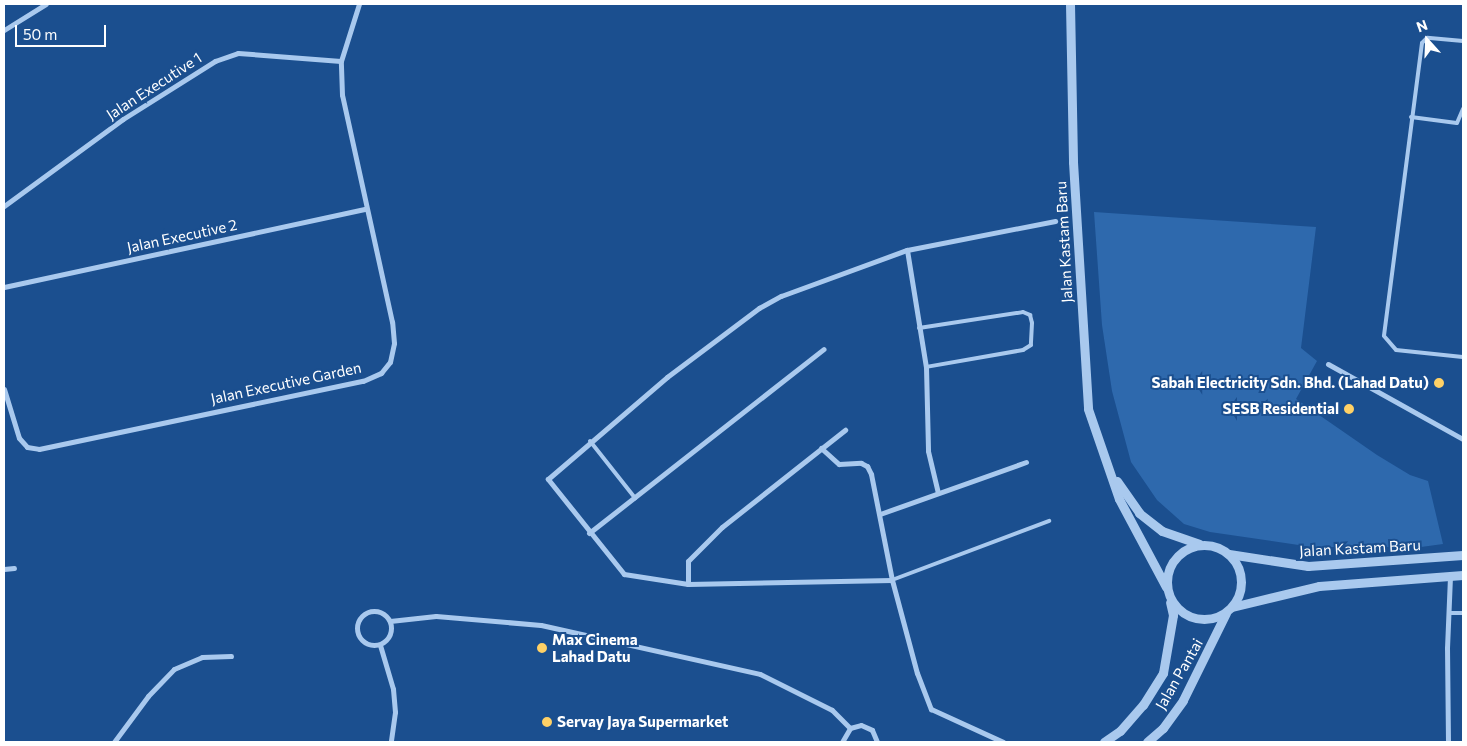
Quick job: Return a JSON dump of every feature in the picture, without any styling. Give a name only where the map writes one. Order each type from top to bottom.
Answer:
[{"type":"street","points":[[4,30],[46,4]]},
{"type":"street","name":"Jalan Executive Garden","points":[[4,389],[11,420],[19,438],[27,447],[38,449],[363,381],[380,373],[390,362],[394,343],[342,94],[341,60],[360,4]]},
{"type":"street","name":"Jalan Kastam Baru","points":[[1070,4],[1073,162],[1084,370],[1088,409],[1119,499],[1167,591]]},
{"type":"street","name":"Jalan Executive 1","points":[[4,206],[123,119],[215,61],[238,53],[341,60]]},
{"type":"street","name":"Jalan Executive 2","points":[[4,287],[366,209]]},
{"type":"street","points":[[892,580],[688,584],[624,574],[589,533],[548,478],[667,377],[759,308],[844,271],[906,250],[1056,221]]},
{"type":"street","points":[[906,250],[926,367],[928,451],[938,493]]},
{"type":"street","points":[[589,533],[636,499],[824,349]]},
{"type":"street","points":[[1328,364],[1463,439]]},
{"type":"street","points":[[688,584],[688,561],[722,527],[845,430]]},
{"type":"street","points":[[822,448],[839,464],[867,466],[880,514],[892,580],[917,673],[931,710],[1002,742]]},
{"type":"street","points":[[880,514],[1026,462]]},
{"type":"street","name":"Jalan Kastam Baru","points":[[1112,475],[1139,512],[1162,531],[1202,544]]},
{"type":"street","points":[[1229,610],[1241,586],[1236,563],[1229,554],[1221,548],[1202,544],[1179,553],[1166,575],[1167,591],[1173,604],[1192,618],[1209,619],[1229,610],[1320,586],[1463,575]]},
{"type":"street","name":"Jalan Kastam Baru","points":[[1229,554],[1308,566],[1463,555]]},
{"type":"street","points":[[4,569],[14,568]]},
{"type":"street","points":[[1448,742],[1447,648],[1450,613],[1450,576]]},
{"type":"street","name":"Jalan Pantai","points":[[1104,742],[1120,731],[1143,706],[1163,673],[1173,615],[1167,591]]},
{"type":"street","name":"Jalan Pantai","points":[[1147,742],[1163,728],[1183,700],[1229,610]]},
{"type":"street","points":[[372,611],[379,611],[390,621],[390,635],[380,645],[365,644],[357,632],[360,618],[372,611]]},
{"type":"street","points":[[390,621],[436,616],[541,625],[760,674],[832,710],[850,728],[867,727],[875,735],[877,742]]},
{"type":"street","points":[[380,645],[393,689],[395,712],[391,742]]},
{"type":"street","points":[[114,742],[148,696],[174,669],[202,657],[231,656]]},
{"type":"street","points":[[842,742],[850,728]]},
{"type":"lane","points":[[1463,41],[1424,40],[1411,117],[1384,336],[1396,350],[1463,357]]},
{"type":"lane","points":[[1411,117],[1457,123],[1463,109]]},
{"type":"lane","points":[[919,328],[1023,312],[1030,315],[1032,323],[1031,345],[1023,350],[926,367]]},
{"type":"lane","points":[[590,441],[636,499]]},
{"type":"lane","points":[[892,580],[1049,521]]},
{"type":"lane","points":[[1450,613],[1463,613]]},
{"type":"shaded area","points":[[1094,212],[1316,227],[1301,348],[1317,361],[1296,399],[1377,455],[1410,475],[1428,481],[1443,544],[1421,547],[1312,547],[1210,532],[1184,524],[1157,500],[1131,462],[1112,391],[1102,325]]},
{"type":"place","name":"Sabah Electricity Sdn. Bhd. (Lahad Datu)","points":[[1439,383]]},
{"type":"place","name":"SESB Residential","points":[[1349,409]]},
{"type":"place","name":"Max Cinema Lahad Datu","points":[[542,648]]},
{"type":"place","name":"Servay Jaya Supermarket","points":[[547,722]]}]
